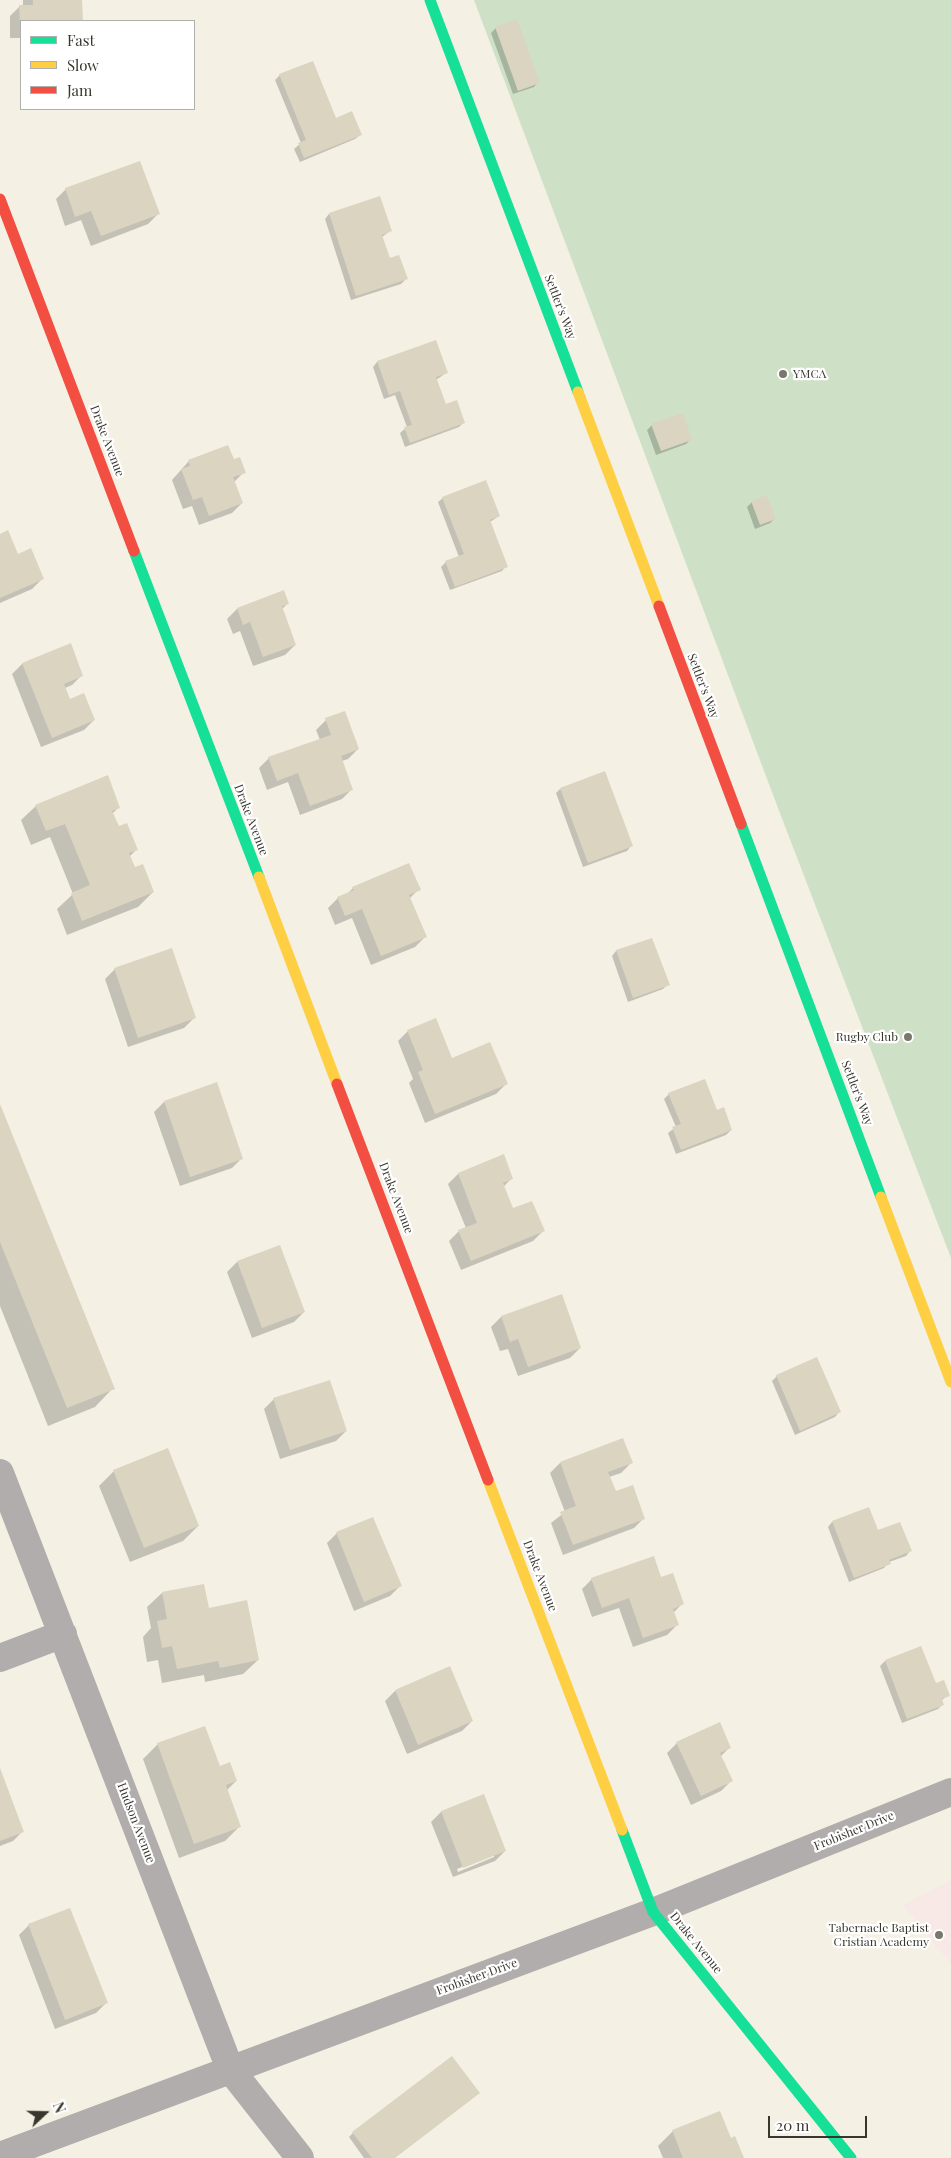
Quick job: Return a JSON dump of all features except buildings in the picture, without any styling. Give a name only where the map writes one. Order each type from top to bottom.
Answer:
[{"type":"street","name":"Settler's Way","points":[[430,0],[951,1382]]},
{"type":"street","name":"Drake Avenue","points":[[0,199],[653,1912],[851,2158]]},
{"type":"street","name":"Hudson Avenue","points":[[0,1473],[230,2069],[300,2158]]},
{"type":"street","points":[[0,1658],[63,1634]]},
{"type":"street","name":"Frobisher Drive","points":[[0,2156],[653,1912],[951,1792]]},
{"type":"shaded area","name":"Tabernacle Baptist Cristian Academy","points":[[951,1880],[951,1964],[903,1905]]},
{"type":"green space","name":"YMCA","points":[[474,0],[951,0],[951,1258],[781,816]]},
{"type":"traffic: fast","points":[[430,0],[578,392]]},
{"type":"traffic: fast","points":[[134,551],[259,877]]},
{"type":"traffic: fast","points":[[741,824],[881,1197]]},
{"type":"traffic: fast","points":[[622,1830],[653,1912],[851,2158]]},
{"type":"traffic: slow","points":[[578,392],[659,606]]},
{"type":"traffic: slow","points":[[259,877],[337,1084]]},
{"type":"traffic: slow","points":[[881,1197],[951,1382]]},
{"type":"traffic: slow","points":[[488,1480],[622,1830]]},
{"type":"traffic: jam","points":[[0,199],[134,551]]},
{"type":"traffic: jam","points":[[659,606],[741,824]]},
{"type":"traffic: jam","points":[[337,1084],[488,1480]]},
{"type":"place","name":"YMCA","points":[[783,374]]},
{"type":"place","name":"Rugby Club","points":[[908,1037]]},
{"type":"place","name":"Tabernacle Baptist Cristian Academy","points":[[939,1935]]}]
